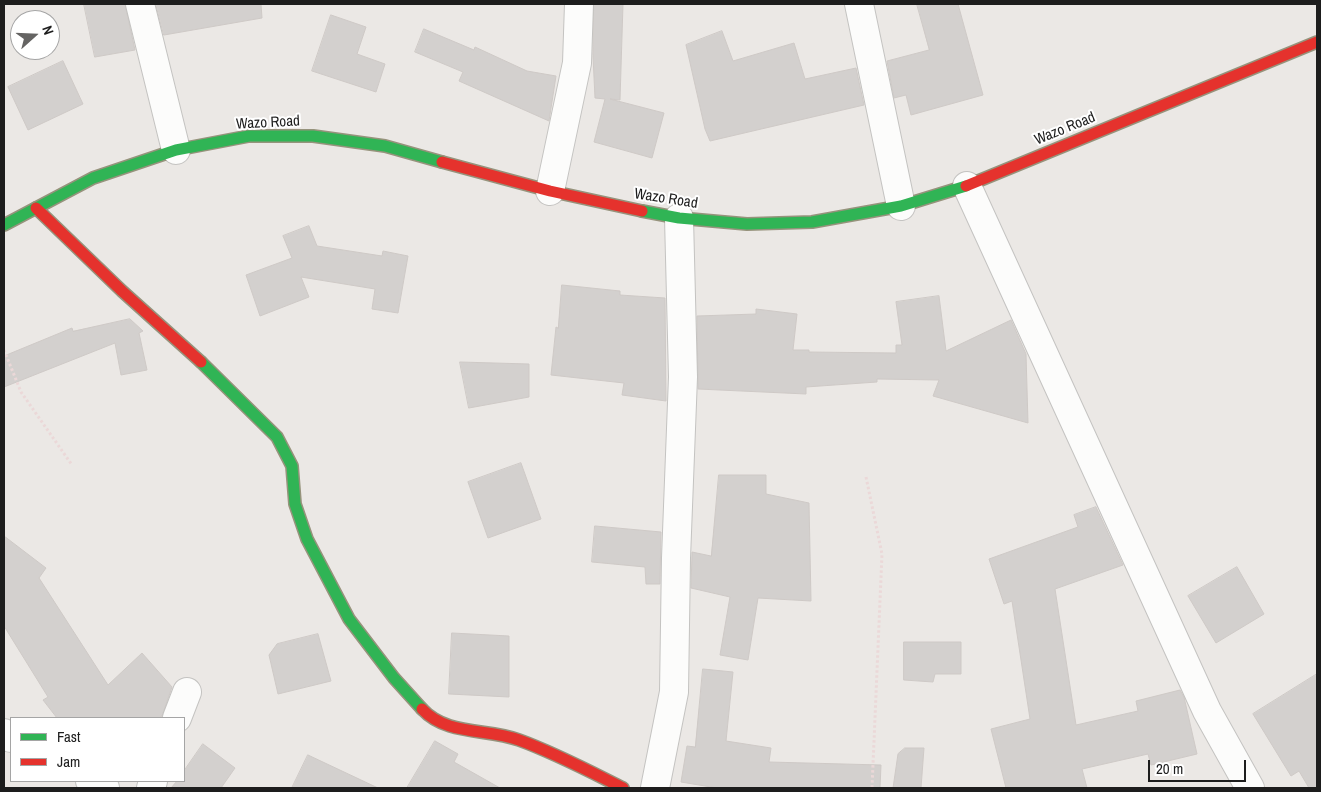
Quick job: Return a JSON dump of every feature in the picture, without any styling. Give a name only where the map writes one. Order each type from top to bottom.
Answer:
[{"type":"main road","name":"Wazo Road","points":[[4,225],[93,178],[176,150],[249,136],[313,136],[385,146],[550,191],[679,218],[747,224],[812,222],[901,206],[967,186],[1317,42]]},
{"type":"main road","points":[[36,208],[122,291],[188,350],[278,438],[292,466],[295,504],[306,539],[349,619],[394,678],[426,714],[455,728],[516,739],[551,753],[623,788]]},
{"type":"street","points":[[140,4],[176,150]]},
{"type":"street","points":[[550,191],[577,63],[579,4]]},
{"type":"street","points":[[859,4],[901,206]]},
{"type":"street","points":[[967,186],[1207,711],[1250,788]]},
{"type":"street","points":[[655,788],[674,692],[676,558],[683,378],[679,218]]},
{"type":"street","points":[[177,717],[187,692]]},
{"type":"street","points":[[92,782],[105,788]]},
{"type":"path","points":[[4,350],[21,392],[72,465]]},
{"type":"path","points":[[866,477],[882,554],[872,788]]},
{"type":"building","points":[[84,4],[125,4],[135,50],[95,57]]},
{"type":"building","points":[[156,4],[261,4],[262,18],[164,35]]},
{"type":"building","points":[[594,4],[623,4],[620,100],[610,99],[664,113],[652,158],[594,142],[605,99],[595,98],[593,56]]},
{"type":"building","points":[[917,4],[958,4],[983,95],[911,115],[906,95],[894,98],[887,61],[929,50]]},
{"type":"building","points":[[331,15],[366,27],[357,54],[385,64],[376,92],[312,71]]},
{"type":"building","points":[[424,29],[474,50],[475,47],[527,71],[556,76],[549,121],[459,81],[463,72],[415,52]]},
{"type":"building","points":[[722,31],[733,61],[794,43],[805,79],[856,68],[864,105],[710,141],[705,129],[686,45]]},
{"type":"building","points":[[63,61],[83,104],[28,130],[8,87]]},
{"type":"building","points":[[309,226],[317,246],[382,256],[383,251],[408,256],[398,313],[372,309],[375,289],[301,277],[309,297],[260,316],[246,275],[292,258],[283,236]]},
{"type":"building","points":[[562,285],[620,291],[620,295],[665,298],[666,401],[622,395],[624,383],[551,375]]},
{"type":"building","points":[[939,296],[946,351],[1011,320],[1026,354],[1028,423],[933,396],[939,380],[877,379],[877,382],[806,387],[806,394],[698,389],[697,316],[756,314],[756,309],[797,314],[793,350],[809,350],[809,352],[896,353],[896,345],[902,345],[896,302]]},
{"type":"building","points":[[130,319],[143,331],[139,333],[147,370],[121,375],[115,343],[4,387],[4,356],[72,328],[73,331]]},
{"type":"building","points":[[460,362],[529,364],[529,397],[469,408]]},
{"type":"building","points":[[521,463],[541,519],[488,538],[468,482]]},
{"type":"building","points":[[719,475],[766,475],[766,494],[809,503],[811,601],[758,598],[748,660],[720,655],[730,597],[691,588],[692,552],[711,556]]},
{"type":"building","points":[[1096,507],[1123,565],[1055,589],[1076,725],[1138,711],[1136,701],[1180,690],[1184,697],[1197,754],[1151,765],[1148,754],[1082,769],[1087,788],[1006,788],[991,729],[1030,719],[1012,601],[1004,604],[989,559],[1078,527],[1074,515]]},
{"type":"building","points":[[595,526],[661,532],[660,584],[646,584],[645,567],[592,562]]},
{"type":"building","points":[[4,536],[46,568],[39,578],[108,685],[142,653],[172,687],[162,716],[56,717],[43,700],[48,697],[4,626]]},
{"type":"building","points":[[1237,567],[1264,614],[1216,643],[1188,596]]},
{"type":"building","points":[[452,633],[509,636],[509,697],[449,694]]},
{"type":"building","points":[[318,634],[331,681],[278,694],[269,655],[277,644]]},
{"type":"building","points":[[904,642],[961,642],[961,674],[935,674],[933,682],[904,680]]},
{"type":"building","points":[[703,669],[733,672],[726,741],[771,748],[769,762],[881,765],[880,788],[717,788],[681,782],[687,746],[695,747]]},
{"type":"building","points":[[1317,674],[1317,788],[1309,788],[1299,771],[1291,776],[1253,714]]},
{"type":"building","points":[[435,741],[458,754],[454,762],[500,788],[407,788]]},
{"type":"building","points":[[203,744],[235,768],[221,788],[171,788],[176,782],[185,782],[185,770]]},
{"type":"building","points":[[905,748],[924,748],[921,788],[893,788],[898,754]]},
{"type":"building","points":[[308,755],[378,788],[292,788]]},
{"type":"traffic: fast","points":[[4,225],[93,178],[176,150],[249,136],[313,136],[385,146],[442,162]]},
{"type":"traffic: fast","points":[[642,211],[679,218],[747,224],[812,222],[901,206],[966,186]]},
{"type":"traffic: fast","points":[[201,362],[277,437],[292,466],[295,504],[307,539],[349,619],[394,678],[422,709]]},
{"type":"traffic: jam","points":[[966,186],[1317,42]]},
{"type":"traffic: jam","points":[[442,162],[550,191],[642,211]]},
{"type":"traffic: jam","points":[[36,208],[122,291],[201,362]]},
{"type":"traffic: jam","points":[[422,709],[432,718],[455,728],[507,736],[532,745],[572,762],[623,788]]}]
